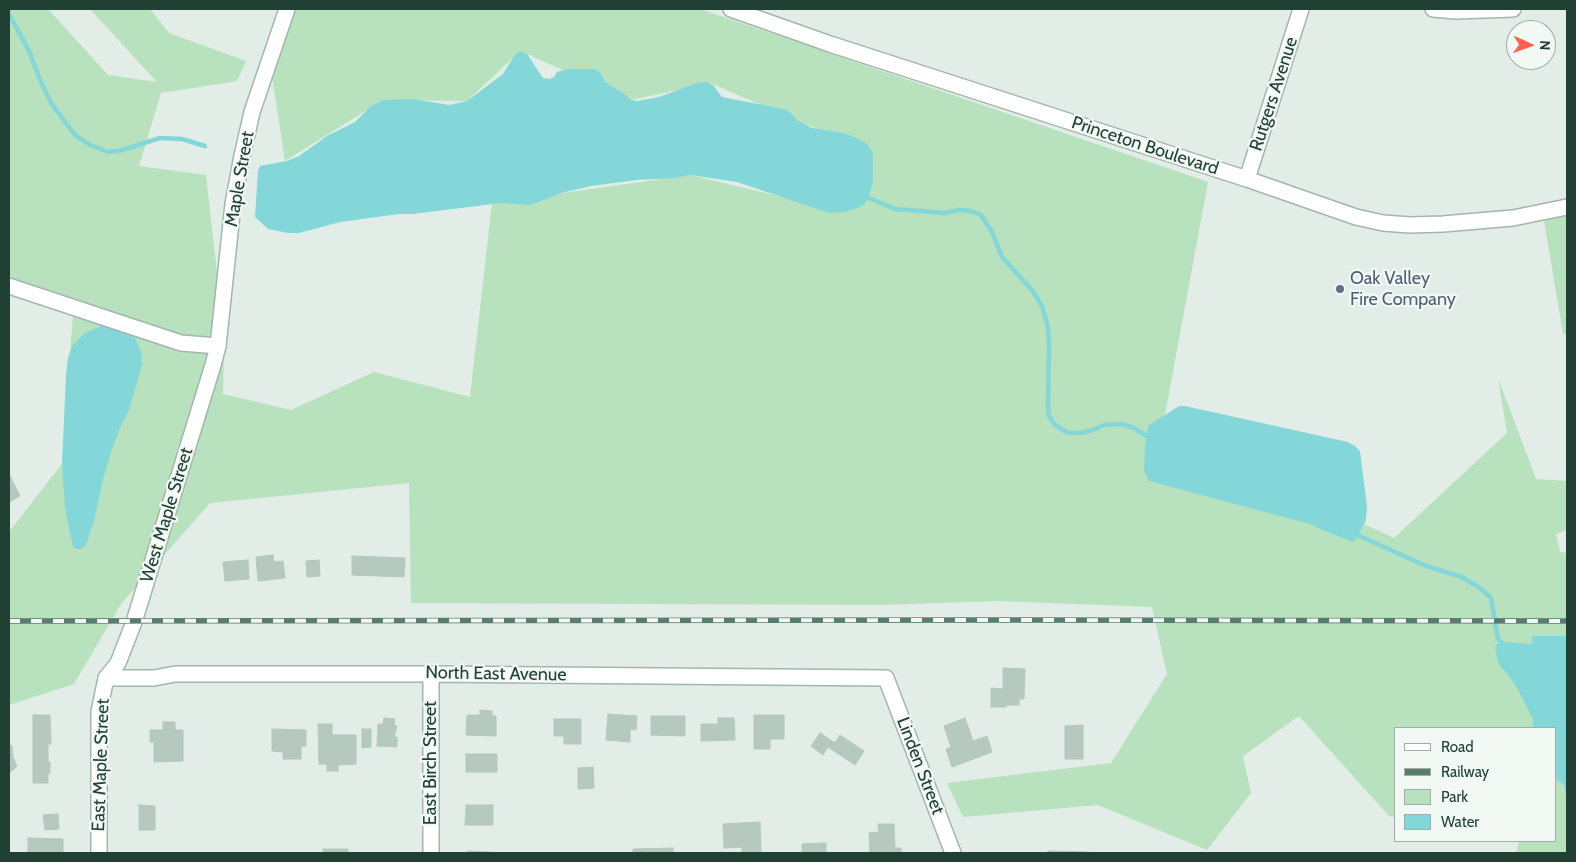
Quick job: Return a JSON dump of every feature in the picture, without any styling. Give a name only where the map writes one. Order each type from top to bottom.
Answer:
[{"type":"street","name":"Princeton Boulevard","points":[[732,9],[830,44],[1247,179],[1356,217],[1383,223],[1410,225],[1513,218],[1567,207]]},
{"type":"street","name":"Rutgers Avenue","points":[[1247,179],[1301,9]]},
{"type":"street","points":[[1433,9],[1456,11],[1513,9]]},
{"type":"street","name":"Maple Street","points":[[218,346],[234,204],[242,156],[252,112],[285,13]]},
{"type":"street","points":[[9,286],[181,343],[218,346]]},
{"type":"street","name":"West Maple Street","points":[[106,678],[118,663],[134,622],[218,346]]},
{"type":"street","name":"North East Avenue","points":[[106,678],[154,678],[175,674],[886,678]]},
{"type":"street","name":"East Birch Street","points":[[431,674],[431,853]]},
{"type":"street","name":"East Maple Street","points":[[99,853],[99,712],[106,678]]},
{"type":"street","name":"Linden Street","points":[[886,678],[953,853]]},
{"type":"green space","points":[[9,9],[48,9],[108,75],[157,82],[90,9],[150,9],[169,33],[246,61],[237,81],[161,93],[139,166],[206,175],[224,335],[223,394],[291,410],[374,372],[470,397],[492,203],[690,175],[846,212],[873,153],[710,83],[631,100],[520,51],[467,101],[383,100],[285,161],[271,70],[291,9],[700,9],[1208,182],[1162,431],[1394,538],[1507,433],[1498,378],[1536,479],[1567,481],[1567,530],[1556,534],[1560,552],[1567,553],[1567,636],[1532,636],[1533,727],[1394,727],[1394,817],[1389,816],[1299,716],[1243,756],[1251,793],[1207,850],[1098,805],[963,817],[947,783],[1111,763],[1167,674],[1152,607],[998,601],[881,605],[411,603],[409,483],[210,503],[121,604],[74,684],[9,705],[9,532],[62,464],[74,300],[9,278]]},
{"type":"green space","points":[[1567,204],[1567,334],[1563,334],[1542,208]]},
{"type":"green space","points":[[1556,780],[1564,785],[1567,805],[1567,853],[1516,853],[1519,842],[1556,842]]},
{"type":"water","points":[[520,51],[527,54],[543,78],[550,79],[557,72],[568,69],[594,69],[600,72],[605,82],[631,100],[637,101],[659,97],[697,83],[706,82],[713,85],[722,97],[788,110],[797,120],[812,128],[844,133],[859,139],[866,143],[873,153],[873,182],[868,199],[862,206],[846,212],[829,213],[737,182],[690,175],[591,186],[561,193],[531,205],[501,203],[413,214],[399,214],[340,222],[299,233],[268,229],[255,217],[258,170],[260,166],[287,161],[299,156],[327,136],[355,122],[370,107],[383,100],[413,99],[449,105],[467,101],[503,74],[514,56]]},
{"type":"water","points":[[101,326],[120,326],[132,332],[141,351],[142,365],[129,410],[112,449],[86,545],[81,549],[76,549],[73,547],[65,508],[62,464],[66,375],[72,346],[85,333]]},
{"type":"water","points":[[1179,406],[1348,442],[1355,446],[1360,451],[1367,507],[1366,520],[1358,536],[1353,542],[1310,524],[1149,481],[1144,471],[1148,426]]},
{"type":"water","points":[[1532,636],[1567,636],[1567,805],[1564,785],[1556,780],[1556,727],[1533,727],[1533,719],[1516,686],[1499,665],[1495,648],[1497,644],[1503,642],[1532,644]]},
{"type":"building","points":[[9,474],[20,496],[9,502]]},
{"type":"building","points":[[273,555],[274,562],[283,561],[285,578],[258,581],[256,557]]},
{"type":"building","points":[[352,556],[405,558],[404,577],[352,575]]},
{"type":"building","points":[[248,560],[249,579],[225,581],[223,562]]},
{"type":"building","points":[[319,560],[320,576],[307,577],[306,561]]},
{"type":"building","points":[[1003,668],[1025,669],[1024,699],[1019,699],[1019,705],[991,707],[991,688],[1003,689]]},
{"type":"building","points":[[480,710],[492,711],[492,716],[496,716],[496,736],[466,735],[467,715],[480,715]]},
{"type":"building","points":[[608,714],[637,716],[636,730],[630,729],[630,742],[606,740]]},
{"type":"building","points":[[33,715],[50,715],[51,744],[48,744],[50,773],[48,773],[48,783],[33,783]]},
{"type":"building","points":[[754,715],[784,715],[784,739],[770,739],[770,749],[754,749]]},
{"type":"building","points":[[651,716],[685,716],[685,736],[651,735]]},
{"type":"building","points":[[384,718],[395,719],[394,726],[397,726],[394,737],[397,737],[397,747],[377,746],[378,724],[383,724]]},
{"type":"building","points":[[718,718],[734,718],[735,740],[701,741],[701,724],[718,724]]},
{"type":"building","points":[[965,718],[973,741],[987,736],[992,752],[952,767],[946,749],[951,747],[944,726]]},
{"type":"building","points":[[554,719],[581,719],[581,744],[564,744],[564,736],[554,736]]},
{"type":"building","points":[[163,722],[175,722],[175,730],[183,730],[183,761],[154,762],[154,742],[150,742],[150,730],[163,730]]},
{"type":"building","points":[[318,724],[332,724],[332,735],[356,735],[356,764],[338,765],[338,771],[327,771],[327,764],[319,764]]},
{"type":"building","points":[[1083,725],[1083,759],[1065,759],[1065,726]]},
{"type":"building","points":[[272,729],[306,730],[306,746],[301,746],[301,759],[283,759],[283,752],[272,751]]},
{"type":"building","points":[[362,729],[371,729],[371,747],[362,748]]},
{"type":"building","points":[[820,733],[835,743],[840,735],[864,751],[855,765],[828,747],[823,755],[811,746]]},
{"type":"building","points":[[9,744],[12,746],[13,757],[17,766],[9,772]]},
{"type":"building","points":[[466,754],[497,754],[497,772],[466,772]]},
{"type":"building","points":[[593,767],[594,788],[578,789],[578,768]]},
{"type":"building","points":[[139,805],[155,806],[155,830],[139,830]]},
{"type":"building","points":[[466,805],[493,805],[493,825],[465,825]]},
{"type":"building","points":[[58,814],[59,829],[45,830],[43,815]]},
{"type":"building","points":[[760,822],[761,853],[742,853],[742,847],[724,848],[723,824]]},
{"type":"building","points":[[878,824],[894,824],[895,848],[901,848],[901,853],[870,853],[869,833],[879,832]]},
{"type":"building","points":[[28,838],[63,839],[63,853],[28,853]]},
{"type":"building","points":[[826,843],[826,853],[802,853],[802,844]]},
{"type":"building","points":[[673,848],[673,853],[633,853],[633,849]]},
{"type":"building","points":[[323,849],[348,849],[348,853],[323,853]]},
{"type":"building","points":[[468,851],[505,853],[468,853]]},
{"type":"building","points":[[1048,851],[1089,852],[1089,853],[1048,853]]},
{"type":"waterway","points":[[9,14],[29,51],[51,103],[75,135],[90,145],[108,152],[119,151],[160,138],[182,139],[205,146]]},
{"type":"waterway","points":[[864,196],[895,209],[945,213],[959,210],[971,211],[981,215],[992,232],[1002,257],[1032,290],[1042,306],[1048,327],[1048,407],[1049,416],[1055,425],[1068,433],[1079,433],[1104,425],[1122,424],[1134,428],[1151,439]]},
{"type":"waterway","points":[[1353,533],[1426,566],[1462,577],[1480,588],[1491,598],[1498,639],[1505,645]]},
{"type":"railway","points":[[9,621],[1567,621]]},
{"type":"place","name":"Oak Valley Fire Company","points":[[1340,289]]}]
